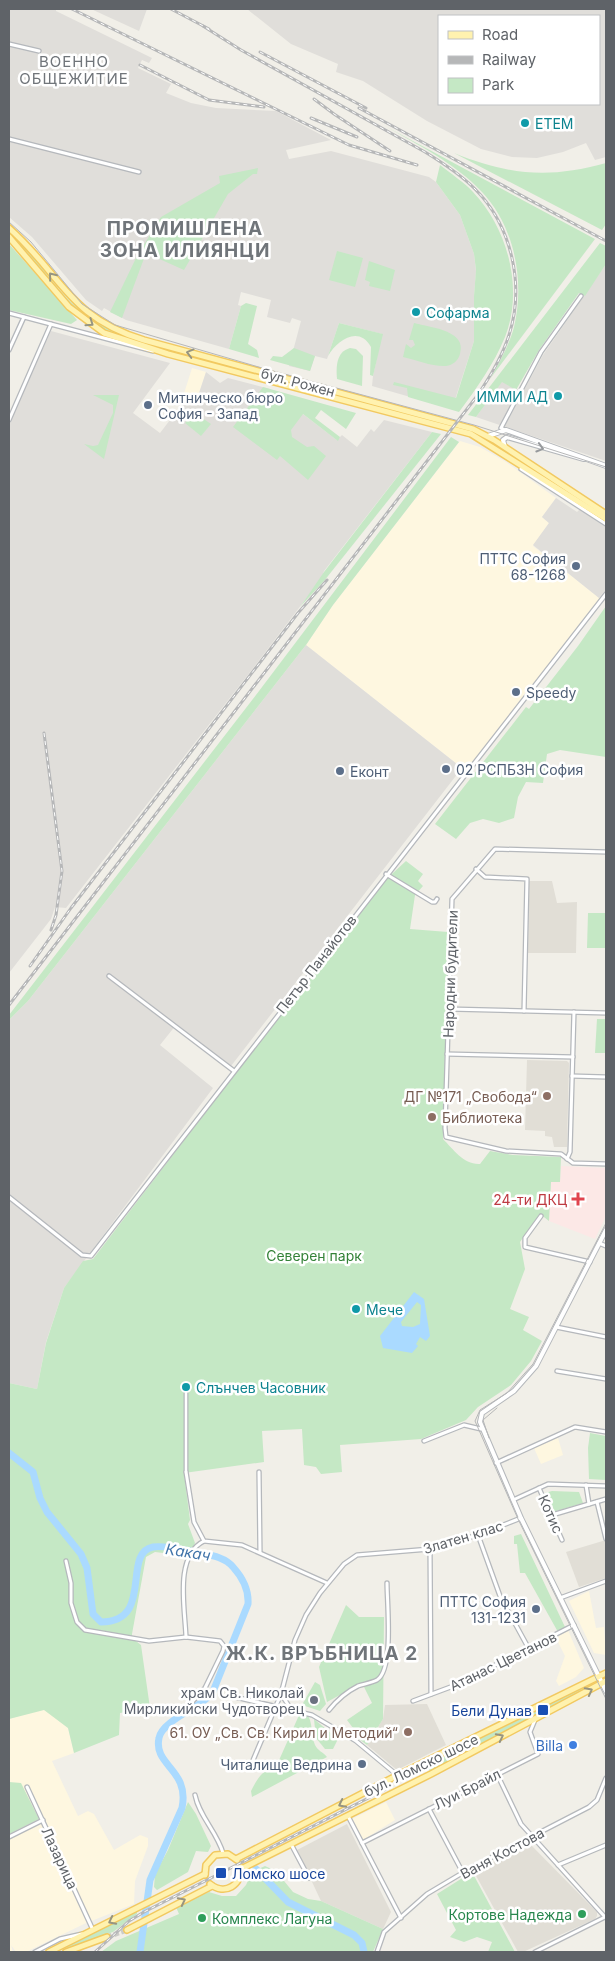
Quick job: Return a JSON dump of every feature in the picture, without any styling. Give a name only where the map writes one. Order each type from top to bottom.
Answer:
[{"type":"main road","name":"бул. Рожен","points":[[9,228],[30,249],[71,298],[88,314],[112,329],[144,340],[464,426],[485,435],[505,447],[606,514]]},
{"type":"main road","name":"бул. Рожен","points":[[9,237],[66,304],[87,322],[121,340],[472,434],[490,443],[606,519]]},
{"type":"main road","name":"бул. Ломско шосе","points":[[239,1864],[398,1775],[606,1673]]},
{"type":"main road","name":"бул. Ломско шосе","points":[[239,1864],[291,1844],[348,1816],[604,1682]]},
{"type":"main road","points":[[49,1952],[205,1875],[206,1865],[211,1857],[223,1853],[239,1864],[240,1879],[233,1886],[223,1890],[211,1885],[130,1930]]},
{"type":"main road","points":[[66,1952],[107,1937]]},
{"type":"street","points":[[9,44],[39,51]]},
{"type":"street","points":[[9,139],[139,172]]},
{"type":"street","points":[[581,296],[541,352],[501,428],[606,466]]},
{"type":"street","name":"бул. Рожен","points":[[9,313],[132,347],[168,354]]},
{"type":"street","points":[[9,350],[24,317]]},
{"type":"street","points":[[9,420],[51,324]]},
{"type":"street","points":[[485,435],[506,430]]},
{"type":"street","points":[[505,447],[503,440],[507,437],[574,458],[586,459]]},
{"type":"street","points":[[474,439],[606,524]]},
{"type":"street","name":"Петър Панайотов","points":[[9,1197],[82,1255],[91,1256],[386,874],[606,594]]},
{"type":"street","name":"Народни будители","points":[[567,1159],[561,1154],[506,1152],[484,1148],[446,1137],[452,900],[476,869],[495,849],[606,852]]},
{"type":"street","points":[[476,869],[485,877],[527,879],[524,1010]]},
{"type":"street","points":[[386,874],[432,902],[435,902],[437,899]]},
{"type":"street","points":[[109,976],[234,1070]]},
{"type":"street","points":[[449,1009],[606,1013]]},
{"type":"street","points":[[574,1012],[570,1152],[567,1159],[573,1163],[606,1164]]},
{"type":"street","points":[[447,1054],[573,1057]]},
{"type":"street","points":[[572,1076],[606,1077]]},
{"type":"street","points":[[541,1216],[523,1241],[525,1247],[590,1262]]},
{"type":"street","points":[[606,1230],[540,1360],[524,1381],[508,1396],[482,1414],[480,1419],[481,1429],[521,1518],[599,1677],[604,1682],[606,1691]]},
{"type":"street","points":[[599,1243],[606,1246]]},
{"type":"street","points":[[556,1327],[606,1337]]},
{"type":"street","points":[[557,1371],[606,1379]]},
{"type":"street","points":[[186,1393],[186,1472],[194,1522],[204,1541]]},
{"type":"street","points":[[424,1441],[464,1425],[481,1429]]},
{"type":"street","points":[[496,1463],[575,1427],[606,1432]]},
{"type":"street","points":[[259,1472],[260,1552]]},
{"type":"street","points":[[513,1500],[555,1483],[606,1486]]},
{"type":"street","points":[[586,1485],[589,1504]]},
{"type":"street","name":"Котис","points":[[539,1488],[562,1540]]},
{"type":"street","points":[[552,1515],[606,1499]]},
{"type":"street","points":[[597,1502],[606,1539]]},
{"type":"street","name":"Златен клас","points":[[251,1765],[281,1694],[299,1630],[315,1600],[344,1564],[358,1555],[430,1549],[478,1535],[521,1518]]},
{"type":"street","points":[[478,1535],[500,1596],[529,1650]]},
{"type":"street","points":[[186,1637],[183,1570],[194,1548],[204,1541],[242,1545],[327,1583]]},
{"type":"street","points":[[430,1549],[431,1694]]},
{"type":"street","points":[[66,1561],[71,1584],[71,1603],[77,1622],[86,1630],[158,1642],[186,1637],[220,1641],[224,1646],[205,1688],[191,1703]]},
{"type":"street","points":[[560,1598],[606,1580]]},
{"type":"street","points":[[328,1710],[341,1696],[357,1686],[377,1680],[384,1671],[388,1658],[387,1583]]},
{"type":"street","name":"Атанас Цветанов","points":[[413,1701],[456,1685],[529,1650],[574,1625]]},
{"type":"street","points":[[281,1694],[292,1710]]},
{"type":"street","points":[[235,1697],[312,1715],[339,1730],[398,1775]]},
{"type":"street","name":"Луи Брайл","points":[[362,1843],[538,1754],[530,1732],[535,1719]]},
{"type":"street","points":[[497,1774],[517,1818],[605,1917],[535,1952]]},
{"type":"street","name":"Ваня Костова","points":[[378,1952],[384,1932],[427,1894],[589,1807],[597,1800],[606,1778]]},
{"type":"street","name":"Лазарица","points":[[27,1787],[93,1930]]},
{"type":"street","points":[[195,1795],[200,1810],[220,1844],[223,1853]]},
{"type":"street","points":[[429,1809],[463,1873]]},
{"type":"street","points":[[348,1816],[401,1918]]},
{"type":"street","points":[[9,1837],[42,1820]]},
{"type":"street","points":[[291,1844],[309,1878]]},
{"type":"street","points":[[558,1865],[606,1845]]},
{"type":"street","points":[[35,1952],[60,1939],[88,1933]]},
{"type":"shaded area","points":[[9,9],[56,9],[56,11],[152,58],[149,63],[142,60],[138,68],[171,84],[166,93],[191,103],[216,108],[276,111],[331,140],[286,150],[289,159],[331,151],[429,177],[436,182],[460,215],[474,254],[476,271],[474,341],[452,409],[372,386],[382,334],[339,323],[327,359],[315,356],[310,371],[289,366],[301,321],[292,318],[290,323],[267,317],[271,300],[241,292],[238,305],[241,306],[229,349],[126,320],[104,308],[102,311],[86,300],[32,237],[9,217]]},
{"type":"shaded area","points":[[91,9],[147,9],[139,31]]},
{"type":"shaded area","points":[[247,9],[606,9],[606,157],[595,160],[586,143],[563,152],[537,158],[512,157],[481,149],[427,121],[363,81],[336,72],[338,64],[291,44]]},
{"type":"shaded area","points":[[606,264],[606,461],[476,417],[502,381],[523,392],[543,355]]},
{"type":"shaded area","points":[[51,331],[170,363],[133,413],[160,433],[183,403],[195,405],[206,372],[220,383],[228,378],[270,389],[337,440],[342,435],[357,447],[371,429],[374,432],[384,420],[432,432],[324,571],[321,579],[254,667],[66,908],[55,907],[51,919],[9,973],[9,423]]},
{"type":"shaded area","points":[[192,368],[206,372],[195,405],[181,403]]},
{"type":"shaded area","points":[[460,441],[480,447],[506,462],[556,498],[542,517],[549,523],[533,546],[602,600],[470,768],[462,768],[306,645],[333,605]]},
{"type":"shaded area","points":[[556,498],[577,512],[580,509],[606,526],[606,589],[599,598],[533,545],[549,523],[542,517]]},
{"type":"shaded area","points":[[306,645],[462,768],[231,1066],[176,1025],[160,1045],[213,1088],[64,1288],[46,1342],[37,1389],[9,1383],[9,1020],[28,1001]]},
{"type":"shaded area","points":[[529,881],[552,881],[557,903],[577,902],[576,953],[528,953]]},
{"type":"shaded area","name":"ДГ №171 „Свобода“","points":[[527,1060],[567,1061],[569,1063],[567,1147],[554,1147],[552,1137],[545,1136],[545,1131],[525,1130]]},
{"type":"shaded area","name":"24-ти ДКЦ","points":[[561,1166],[606,1168],[606,1216],[595,1239],[549,1221],[551,1182],[560,1182]]},
{"type":"shaded area","points":[[558,1438],[563,1455],[541,1464],[534,1448]]},
{"type":"shaded area","points":[[606,1540],[606,1578],[579,1587],[566,1552]]},
{"type":"shaded area","points":[[589,1591],[596,1628],[604,1627],[606,1655],[594,1653],[569,1601]]},
{"type":"shaded area","points":[[568,1630],[584,1668],[576,1677],[559,1686],[556,1681],[565,1656],[556,1638]]},
{"type":"shaded area","name":"61. ОУ „Св. Св. Кирил и Методий“","points":[[427,1704],[446,1745],[397,1770],[367,1745],[383,1719],[385,1705]]},
{"type":"shaded area","points":[[44,1709],[68,1728],[74,1753],[52,1761],[78,1816],[88,1811],[94,1814],[114,1850],[140,1835],[148,1838],[148,1846],[135,1881],[134,1904],[84,1924],[26,1952],[16,1952],[11,1945],[13,1952],[9,1952],[9,1834],[39,1819],[17,1784],[9,1782],[9,1719]]},
{"type":"shaded area","points":[[386,1802],[395,1820],[363,1840],[352,1819]]},
{"type":"shaded area","points":[[347,1824],[391,1912],[383,1929],[321,1901],[297,1850]]},
{"type":"shaded area","points":[[529,1843],[597,1912],[597,1916],[595,1919],[523,1952],[518,1952],[474,1872]]},
{"type":"green space","points":[[385,126],[595,239],[490,379],[509,341],[517,310],[517,274],[510,238],[493,206],[482,192],[460,172],[436,155]]},
{"type":"green space","points":[[454,153],[493,166],[529,172],[566,171],[606,163],[606,224],[602,230]]},
{"type":"green space","points":[[440,165],[462,181],[485,207],[504,241],[512,280],[511,319],[501,347],[490,367],[459,412],[408,397],[407,388],[393,385],[394,382],[456,398],[474,341],[476,270],[474,254],[460,215],[436,182]]},
{"type":"green space","points":[[258,168],[257,174],[253,174],[228,194],[184,270],[146,253],[122,318],[110,312],[137,256],[161,217],[220,183],[219,176]]},
{"type":"green space","points":[[9,232],[26,248],[72,303],[90,317],[111,329],[158,348],[255,372],[254,375],[140,344],[102,329],[72,306]]},
{"type":"green space","points":[[600,243],[606,246],[606,264],[585,296],[579,293],[539,350],[516,390],[502,382],[476,417],[468,415]]},
{"type":"green space","points":[[9,244],[77,320],[71,324],[9,310]]},
{"type":"green space","points":[[337,251],[363,258],[355,287],[329,280]]},
{"type":"green space","points":[[369,261],[395,270],[390,291],[369,286],[370,282],[365,280]]},
{"type":"green space","points":[[246,303],[257,306],[248,344],[257,350],[259,358],[229,349],[241,306]]},
{"type":"green space","points":[[339,323],[383,334],[373,376],[370,375],[371,347],[366,340],[360,337],[348,337],[342,340],[328,356]]},
{"type":"green space","points":[[414,323],[437,328],[453,335],[461,346],[457,361],[451,365],[441,366],[403,357],[406,344],[411,348],[415,345],[413,340],[409,340]]},
{"type":"green space","points":[[294,348],[315,356],[310,371],[270,360],[273,356],[282,357]]},
{"type":"green space","points":[[350,348],[356,349],[363,356],[362,386],[337,379],[339,356]]},
{"type":"green space","points":[[263,387],[356,413],[346,429],[321,410],[315,418],[340,437],[338,441],[303,414],[291,430],[292,437],[307,447],[314,446],[326,456],[308,480],[280,456],[277,460],[233,427]]},
{"type":"green space","points":[[93,395],[119,395],[104,459],[84,444],[98,445],[113,413],[113,405]]},
{"type":"green space","points":[[195,413],[211,424],[201,436],[185,423]]},
{"type":"green space","points":[[432,432],[441,434],[324,581],[300,607],[324,572]]},
{"type":"green space","points":[[451,437],[459,442],[333,605],[306,645],[28,1001],[9,1020],[9,1015],[256,695]]},
{"type":"green space","points":[[606,606],[606,757],[560,750],[547,754],[543,783],[526,782],[518,797],[514,818],[499,823],[483,819],[470,823],[456,839],[435,824],[526,707],[529,709],[578,646]]},
{"type":"green space","name":"Северен парк","points":[[406,861],[423,874],[418,881],[423,886],[415,895],[410,929],[448,932],[443,1139],[459,1156],[474,1164],[480,1164],[490,1151],[513,1155],[561,1157],[560,1182],[551,1182],[549,1221],[540,1214],[520,1242],[525,1269],[510,1309],[529,1317],[523,1330],[542,1341],[531,1361],[511,1385],[478,1407],[466,1420],[421,1439],[340,1445],[342,1472],[321,1474],[316,1467],[304,1465],[302,1429],[262,1431],[264,1462],[184,1473],[190,1520],[188,1524],[195,1543],[189,1556],[155,1552],[146,1557],[132,1634],[132,1638],[141,1645],[150,1708],[120,1713],[119,1735],[74,1753],[68,1728],[44,1710],[9,1719],[9,1383],[37,1389],[46,1343],[64,1288],[83,1261],[93,1259],[381,884]]},
{"type":"green space","points":[[588,913],[606,913],[606,948],[587,948]]},
{"type":"green space","points":[[597,1019],[606,1019],[606,1053],[595,1053]]},
{"type":"green space","points":[[590,1433],[606,1436],[606,1480],[589,1479],[588,1448]]},
{"type":"green space","points":[[552,1491],[579,1492],[583,1503],[553,1512],[545,1493]]},
{"type":"green space","points":[[521,1534],[565,1627],[558,1632],[525,1573],[520,1573],[517,1544],[514,1544],[514,1536]]},
{"type":"green space","points":[[346,1605],[359,1617],[384,1617],[383,1719],[367,1745],[351,1733],[353,1728],[347,1720],[372,1703],[362,1683],[327,1702],[319,1667]]},
{"type":"green space","points":[[315,1682],[320,1685],[326,1704],[320,1711],[302,1705]]},
{"type":"green space","points":[[591,1684],[593,1685],[591,1687],[430,1771],[427,1765]]},
{"type":"green space","points":[[300,1713],[306,1713],[311,1724],[315,1745],[327,1757],[252,1797],[251,1791],[258,1779],[267,1770],[276,1767]]},
{"type":"green space","points":[[314,1719],[338,1739],[333,1749],[325,1749],[316,1738]]},
{"type":"green space","points":[[9,1782],[21,1783],[39,1819],[9,1834]]},
{"type":"green space","points":[[188,1802],[196,1814],[211,1846],[208,1852],[196,1851],[188,1872],[157,1890],[154,1887],[155,1874],[168,1850]]},
{"type":"green space","points":[[265,1866],[276,1871],[293,1892],[308,1899],[321,1901],[383,1929],[373,1952],[101,1952],[116,1941],[179,1914],[176,1907],[209,1892],[222,1896],[236,1896],[246,1885],[252,1872]]},
{"type":"green space","points":[[472,1872],[515,1952],[488,1952],[492,1942],[477,1937],[464,1942],[450,1937],[456,1930],[437,1894]]},
{"type":"green space","points":[[137,1911],[137,1914],[113,1932],[59,1951]]},
{"type":"water","points":[[414,1292],[424,1299],[430,1336],[426,1341],[420,1337],[416,1344],[418,1346],[412,1353],[383,1348],[380,1336]],"holes":[[[417,1302],[421,1305],[420,1324],[413,1327],[402,1326],[401,1322]]]},
{"type":"waterway","name":"Какач","points":[[9,1453],[33,1472],[40,1498],[47,1512],[81,1554],[87,1568],[93,1614],[101,1622],[117,1619],[127,1611],[133,1600],[139,1561],[144,1552],[153,1547],[174,1548],[225,1560],[237,1571],[246,1589],[248,1604],[212,1694],[174,1720],[167,1726],[159,1738],[161,1755],[177,1776],[181,1785],[183,1795],[182,1808],[150,1880],[140,1952]]},
{"type":"waterway","points":[[256,1869],[288,1902],[354,1935],[362,1943],[364,1952]]},
{"type":"tunnel","points":[[107,1937],[127,1930]]},
{"type":"tram line","points":[[9,222],[31,242],[82,304],[115,325],[262,368],[474,425],[606,467]]},
{"type":"tram line","points":[[606,1223],[533,1364],[507,1393],[480,1410],[475,1421],[518,1519],[606,1699]]},
{"type":"tram line","points":[[489,1438],[483,1420],[497,1408]]},
{"type":"railway","points":[[72,9],[349,145],[417,165]]},
{"type":"railway","points":[[171,9],[209,29]]},
{"type":"railway","points":[[9,1005],[477,396],[503,351],[514,316],[516,297],[512,258],[498,221],[488,204],[475,189],[451,169],[425,152],[241,50],[203,26]]},
{"type":"railway","points":[[260,52],[366,108]]},
{"type":"railway","points":[[140,65],[209,100],[264,107]]},
{"type":"railway","points":[[314,99],[390,151]]},
{"type":"railway","points":[[359,108],[606,241]]},
{"type":"railway","points":[[311,118],[357,137]]},
{"type":"railway","points":[[30,966],[71,908],[298,613],[327,580]]},
{"type":"railway","points":[[44,733],[62,871],[56,915],[51,930]]},
{"type":"railway","points":[[95,1952],[129,1921],[144,1912],[386,1789]]},
{"type":"place","name":"ЕТЕМ","points":[[525,123]]},
{"type":"place","name":"Софарма","points":[[416,312]]},
{"type":"place","name":"ИММИ АД","points":[[558,396]]},
{"type":"place","name":"Митническо бюро София - Запад","points":[[148,405]]},
{"type":"place","name":"ПТТС София 68-1268","points":[[576,566]]},
{"type":"place","name":"Speedy","points":[[516,692]]},
{"type":"place","name":"02 РСПБЗН София","points":[[446,769]]},
{"type":"place","name":"Еконт","points":[[340,771]]},
{"type":"place","name":"ДГ №171 „Свобода“","points":[[547,1096]]},
{"type":"place","name":"Библиотека","points":[[432,1117]]},
{"type":"place","name":"24-ти ДКЦ","points":[[578,1199]]},
{"type":"place","name":"Мече","points":[[356,1309]]},
{"type":"place","name":"Слънчев Часовник","points":[[186,1387]]},
{"type":"place","name":"ПТТС София 131-1231","points":[[536,1609]]},
{"type":"place","name":"храм Св. Николай Мирликийски Чудотворец","points":[[314,1700]]},
{"type":"place","name":"Бели Дунав","points":[[543,1710]]},
{"type":"place","name":"61. ОУ „Св. Св. Кирил и Методий“","points":[[408,1732]]},
{"type":"place","name":"Billa","points":[[573,1745]]},
{"type":"place","name":"Читалище Ведрина","points":[[362,1764]]},
{"type":"place","name":"Ломско шосе","points":[[221,1873]]},
{"type":"place","name":"Кортове Надежда","points":[[582,1914]]},
{"type":"place","name":"Комплекс Лагуна","points":[[202,1918]]},
{"type":"district","name":"ВОЕННО ОБЩЕЖИТИЕ","points":[[74,70]]},
{"type":"district","name":"ПРОМИШЛЕНА ЗОНА ИЛИЯНЦИ","points":[[185,239]]},
{"type":"district","name":"Ж.К. ВРЪБНИЦА 2","points":[[322,1653]]}]
